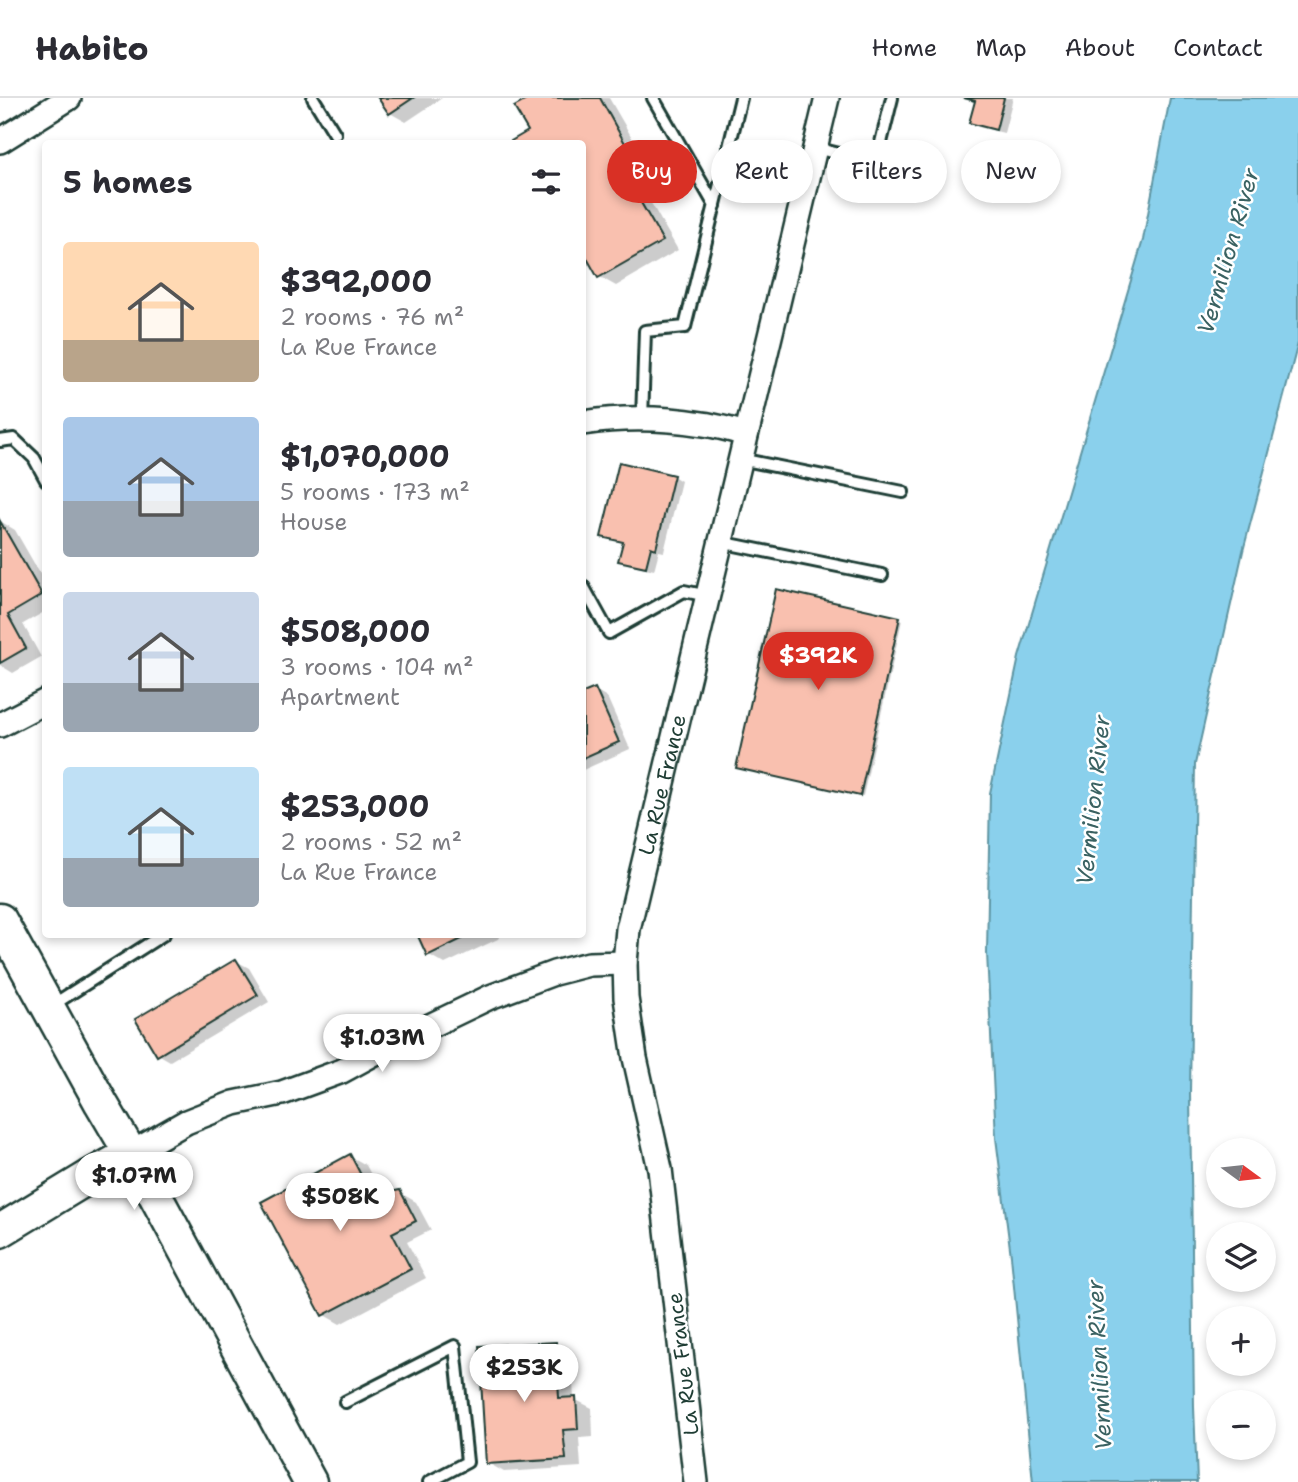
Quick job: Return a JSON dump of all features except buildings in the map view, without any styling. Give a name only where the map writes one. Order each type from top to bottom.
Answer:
[{"type":"main road","points":[[2,930],[155,1195],[310,1482]]},
{"type":"main road","points":[[0,1231],[130,1154]]},
{"type":"street","points":[[0,141],[69,98]]},
{"type":"street","name":"La Rue France","points":[[696,1482],[660,1168],[635,1058],[626,998],[628,929],[827,98]]},
{"type":"street","points":[[586,423],[642,419],[705,424],[746,434]]},
{"type":"street","points":[[0,725],[42,703]]},
{"type":"street","points":[[130,1154],[186,1122],[234,1103],[282,1093],[342,1071],[490,997],[589,964],[625,963]]},
{"type":"lane","points":[[313,98],[335,134]]},
{"type":"lane","points":[[653,98],[715,206]]},
{"type":"lane","points":[[642,419],[645,331],[685,327],[741,98]]},
{"type":"lane","points":[[815,148],[876,163],[892,98]]},
{"type":"lane","points":[[0,441],[14,439],[34,457],[42,472]]},
{"type":"lane","points":[[740,459],[903,492]]},
{"type":"lane","points":[[720,542],[883,575]]},
{"type":"lane","points":[[586,592],[609,634],[684,591],[708,596]]},
{"type":"lane","points":[[49,1008],[158,938]]},
{"type":"lane","points":[[345,1402],[455,1346],[467,1462],[429,1482]]},
{"type":"water","name":"Vermilion River","points":[[1170,98],[1298,98],[1298,343],[1243,551],[1195,764],[1190,1093],[1197,1482],[1033,1482],[1011,1256],[996,1138],[987,953],[990,793],[1019,657],[1143,240]]}]
